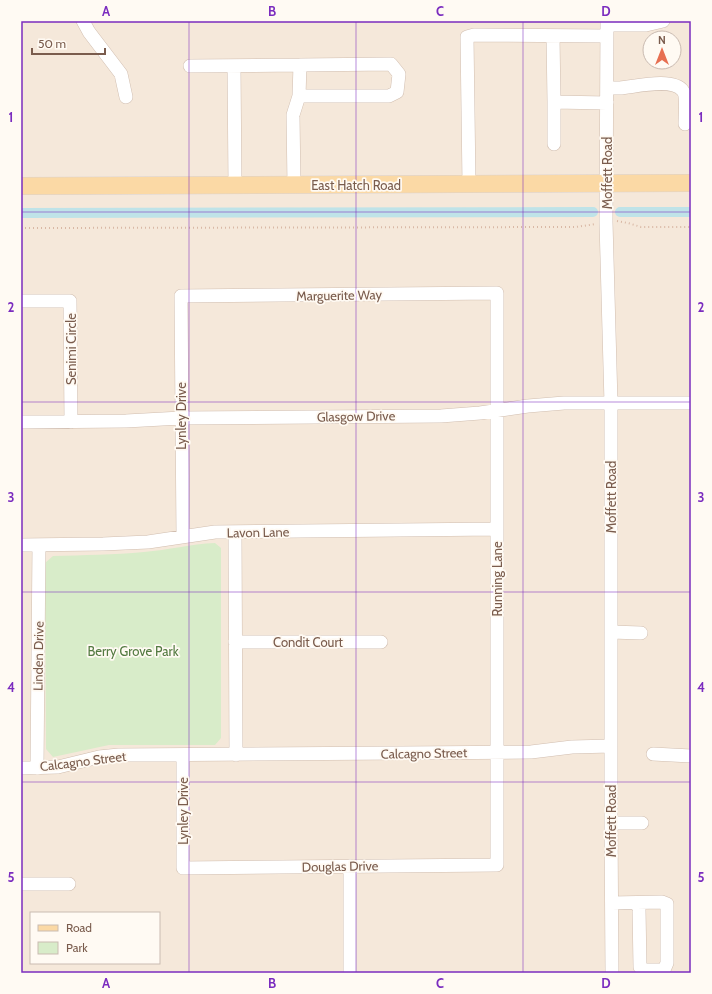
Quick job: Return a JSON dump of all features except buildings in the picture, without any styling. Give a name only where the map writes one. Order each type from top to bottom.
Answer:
[{"type":"main road","name":"East Hatch Road","points":[[21,186],[294,186],[691,183]]},
{"type":"street","points":[[83,21],[89,32],[121,74],[126,97]]},
{"type":"street","points":[[469,184],[467,37],[474,35],[553,36],[607,27],[646,25],[663,21]]},
{"type":"street","name":"Moffett Road","points":[[607,27],[606,234],[610,403],[612,973]]},
{"type":"street","points":[[553,36],[554,144]]},
{"type":"street","points":[[190,66],[391,64],[399,74],[397,92],[389,96],[299,96]]},
{"type":"street","points":[[294,186],[293,115],[299,96],[300,65]]},
{"type":"street","points":[[234,66],[235,186]]},
{"type":"street","points":[[607,88],[620,88],[639,84],[673,85],[678,87],[685,95],[685,124]]},
{"type":"street","points":[[554,102],[607,103]]},
{"type":"street","name":"Marguerite Way","points":[[181,296],[497,293]]},
{"type":"street","name":"Running Lane","points":[[497,293],[497,864]]},
{"type":"street","name":"Lynley Drive","points":[[181,296],[182,536]]},
{"type":"street","name":"Senimi Circle","points":[[21,301],[70,301],[71,422]]},
{"type":"street","name":"Glasgow Drive","points":[[21,422],[126,421],[181,418],[441,416],[564,403],[691,402]]},
{"type":"street","name":"Lavon Lane","points":[[21,545],[148,542],[215,532],[497,529]]},
{"type":"street","points":[[235,532],[236,755]]},
{"type":"street","name":"Linden Drive","points":[[37,768],[39,545]]},
{"type":"street","points":[[611,632],[642,633]]},
{"type":"street","name":"Condit Court","points":[[235,642],[381,642]]},
{"type":"street","name":"Calcagno Street","points":[[21,768],[58,767],[99,757],[119,755],[531,752],[572,747],[611,746]]},
{"type":"street","points":[[653,754],[691,756]]},
{"type":"street","name":"Lynley Drive","points":[[182,755],[183,868]]},
{"type":"street","points":[[611,823],[642,823]]},
{"type":"street","name":"Douglas Drive","points":[[183,868],[497,864]]},
{"type":"street","points":[[350,866],[350,973]]},
{"type":"street","points":[[21,884],[69,884]]},
{"type":"street","points":[[612,903],[637,904],[662,902],[667,904],[667,963],[664,970],[645,970],[640,968],[639,910],[637,904]]},
{"type":"path","points":[[615,221],[641,227],[691,227]]},
{"type":"path","points":[[21,228],[576,227],[598,224]]},
{"type":"shaded area","points":[[21,21],[691,21],[691,973],[21,973]]},
{"type":"green space","name":"Berry Grove Park","points":[[215,543],[221,548],[221,738],[215,745],[109,745],[53,757],[46,749],[45,563],[53,556],[133,553]]},
{"type":"waterway","points":[[21,213],[593,212]]},
{"type":"waterway","points":[[620,212],[691,212]]}]
